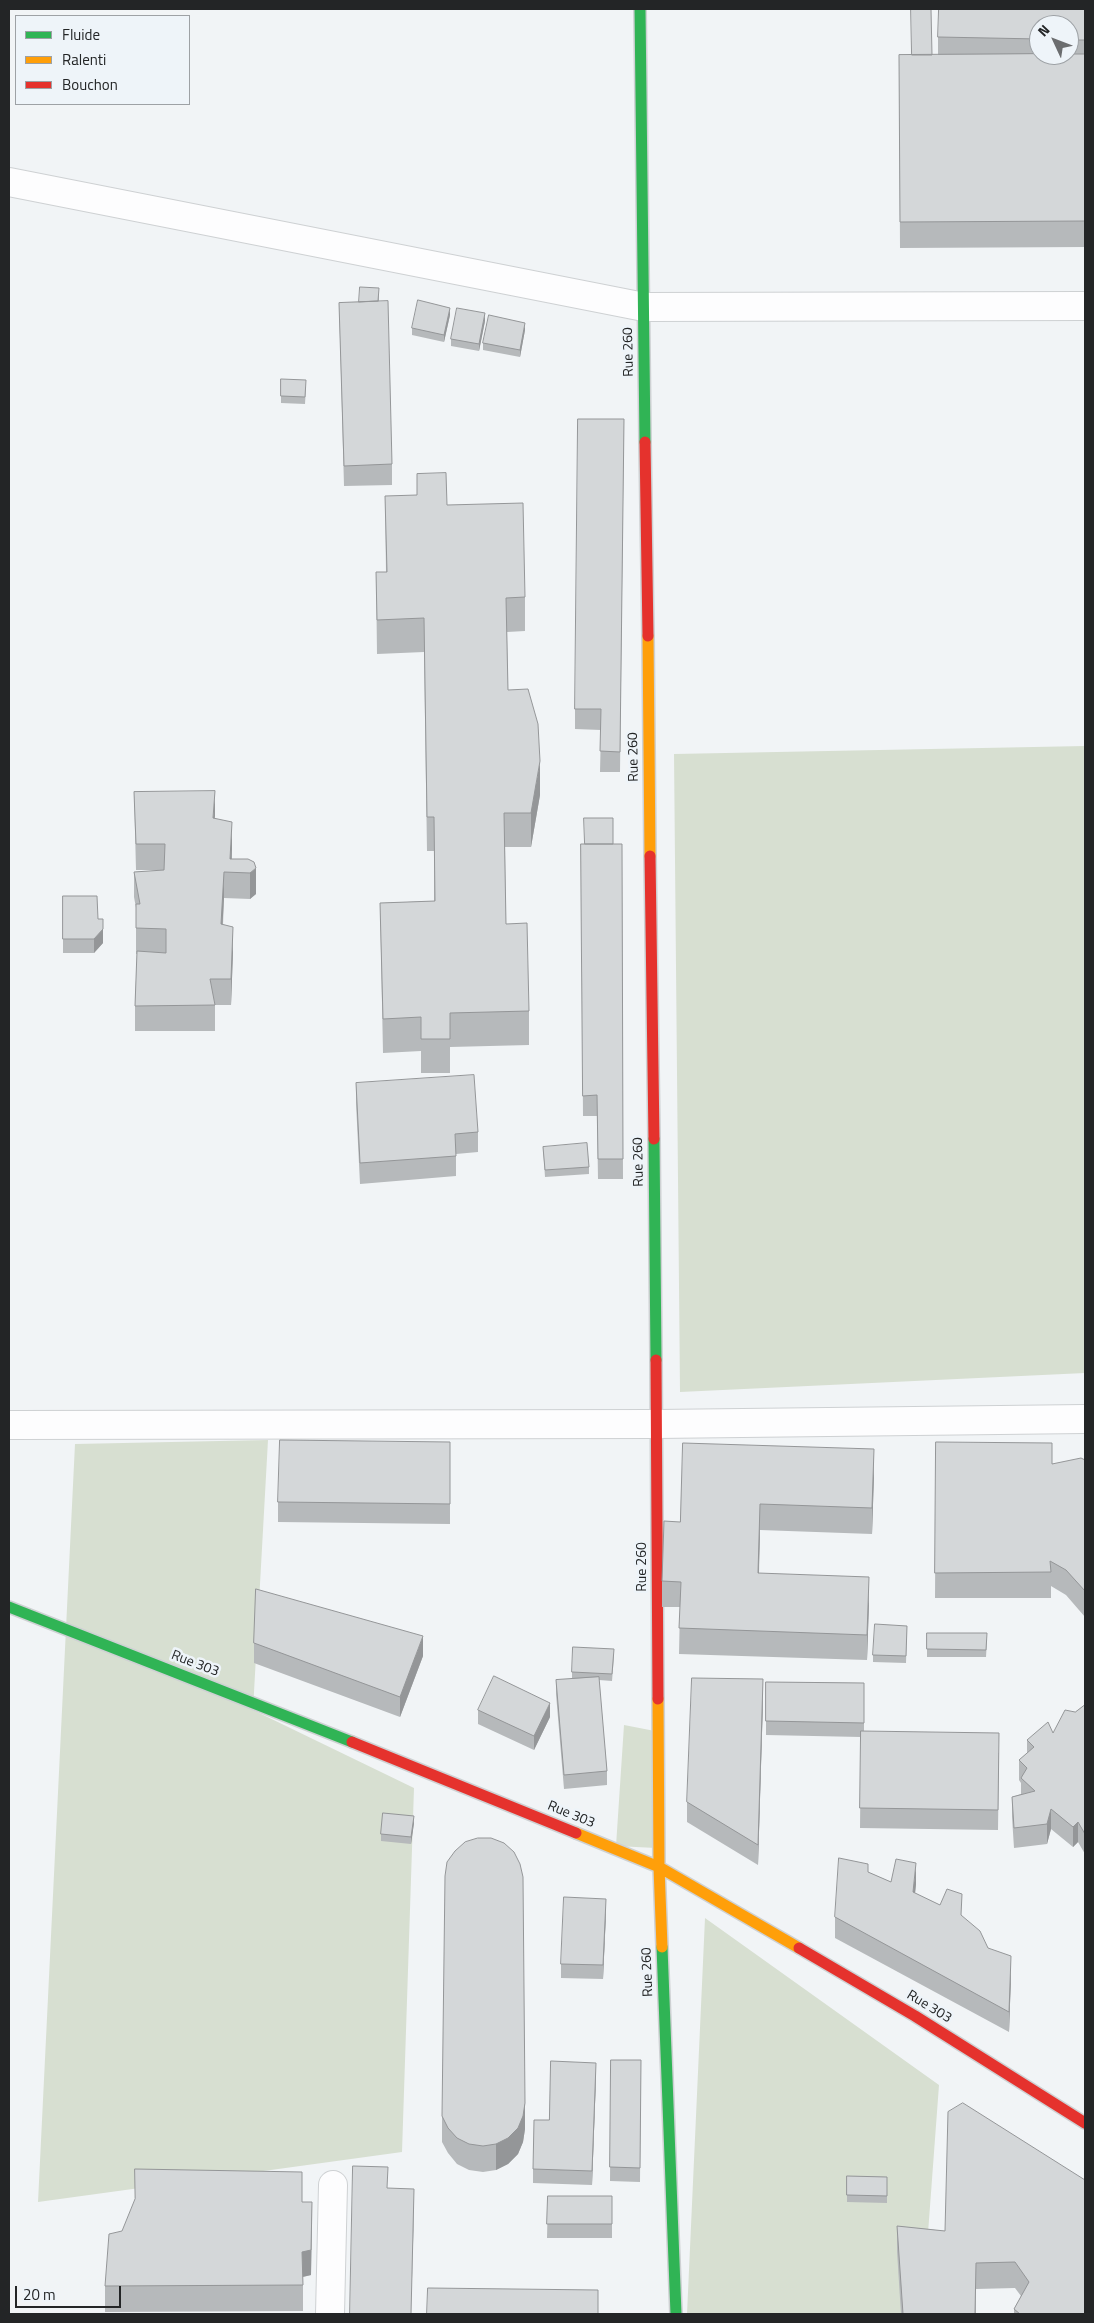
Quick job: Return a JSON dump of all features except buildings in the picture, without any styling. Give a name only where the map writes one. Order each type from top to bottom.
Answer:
[{"type":"street","name":"Rue 260","points":[[640,9],[657,1424],[659,1867],[676,2314]]},
{"type":"street","points":[[9,182],[644,308],[1085,306]]},
{"type":"street","points":[[9,1424],[657,1424],[1085,1419]]},
{"type":"street","name":"Rue 303","points":[[9,1607],[320,1728],[659,1867],[916,2016],[1085,2123]]},
{"type":"street","points":[[330,2314],[333,2185]]},
{"type":"shaded area","points":[[1085,746],[1085,1373],[680,1392],[674,754]]},
{"type":"shaded area","points":[[268,1440],[253,1710],[414,1788],[402,2152],[38,2202],[75,1444]]},
{"type":"shaded area","points":[[624,1725],[660,1732],[656,1848],[616,1846]]},
{"type":"shaded area","points":[[705,1918],[939,2085],[922,2314],[687,2314]]},
{"type":"traffic: fast","points":[[640,9],[645,442]]},
{"type":"traffic: fast","points":[[654,1139],[656,1360]]},
{"type":"traffic: fast","points":[[9,1607],[352,1742]]},
{"type":"traffic: fast","points":[[662,1947],[676,2314]]},
{"type":"traffic: slow","points":[[648,636],[650,856]]},
{"type":"traffic: slow","points":[[658,1699],[659,1867],[662,1947]]},
{"type":"traffic: slow","points":[[576,1833],[659,1867],[799,1948]]},
{"type":"traffic: jam","points":[[645,442],[648,636]]},
{"type":"traffic: jam","points":[[650,856],[654,1139]]},
{"type":"traffic: jam","points":[[656,1360],[658,1699]]},
{"type":"traffic: jam","points":[[352,1742],[576,1833]]},
{"type":"traffic: jam","points":[[799,1948],[915,2016],[1085,2123]]}]
